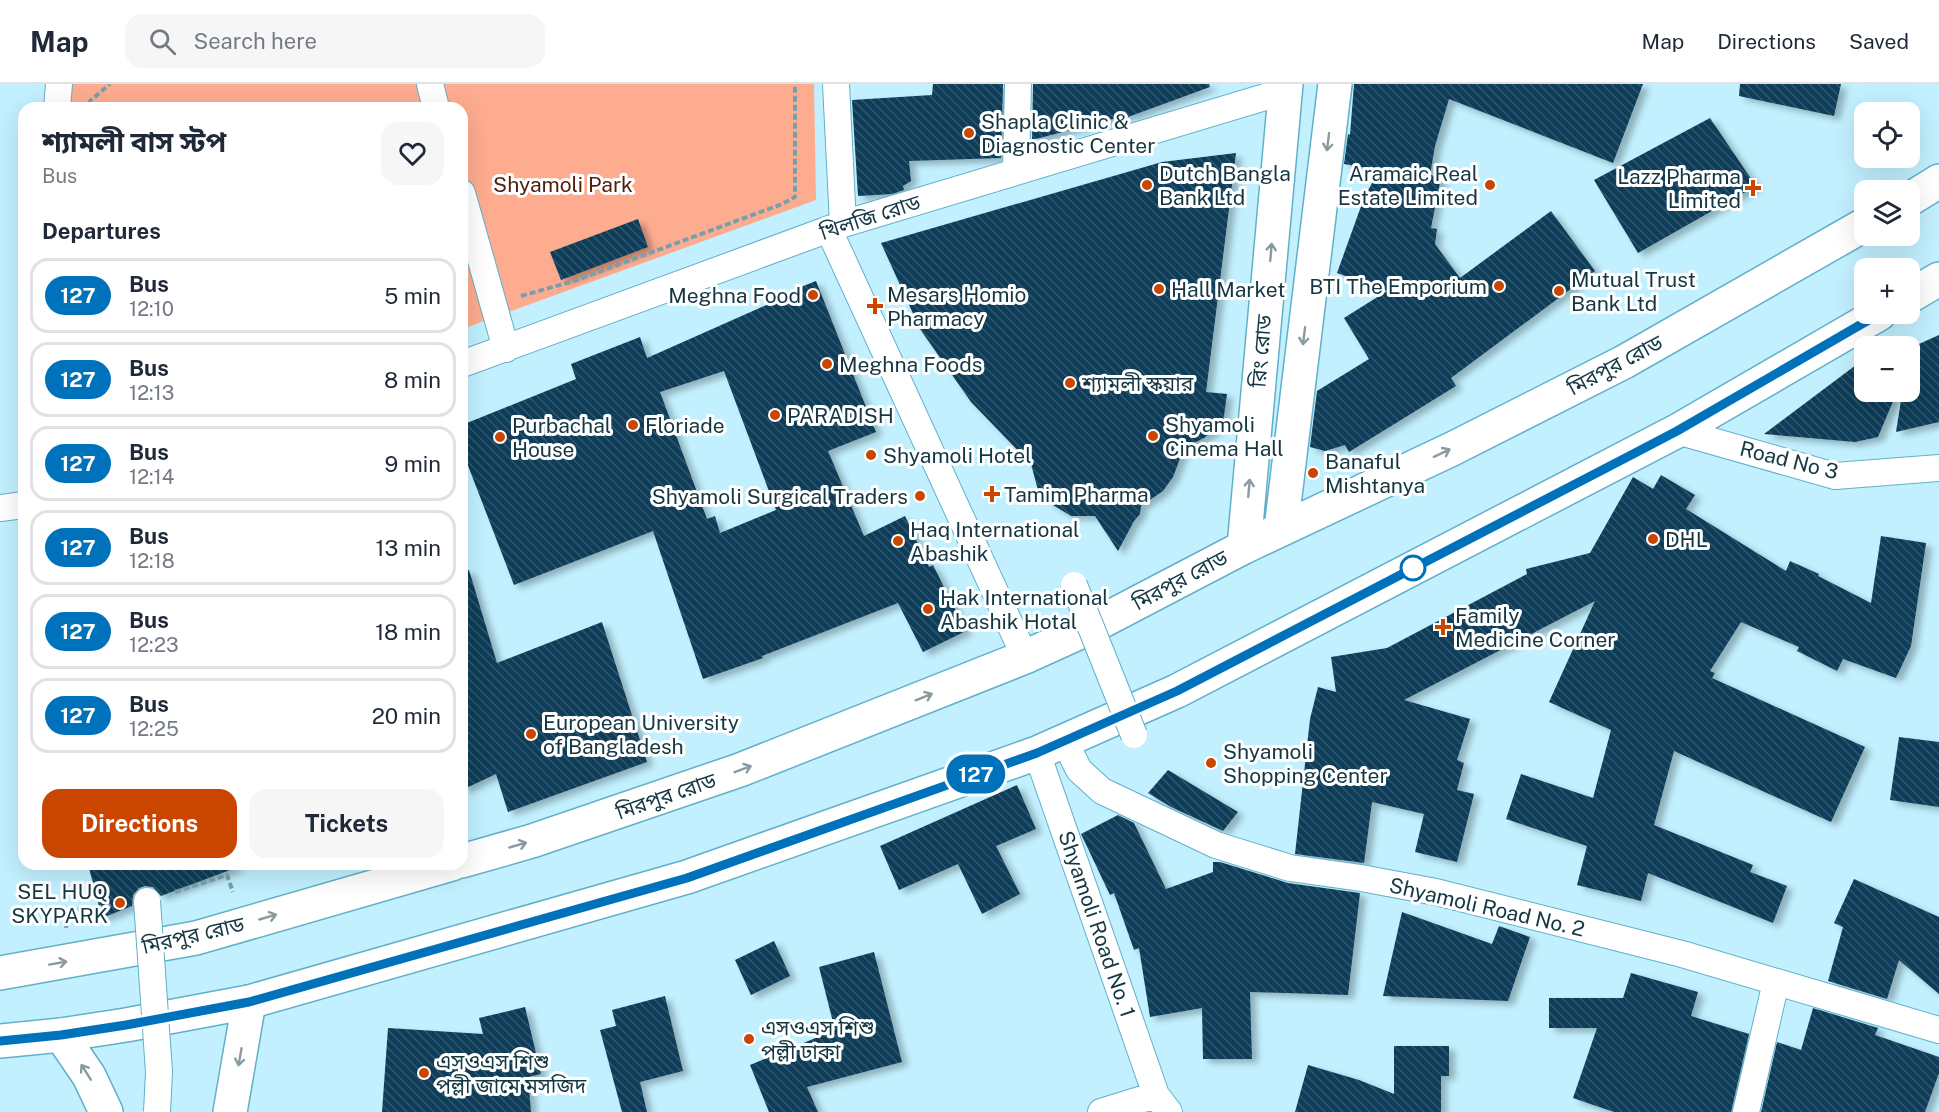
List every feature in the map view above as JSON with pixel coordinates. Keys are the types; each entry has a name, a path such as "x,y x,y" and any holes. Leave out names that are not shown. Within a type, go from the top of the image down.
{"main road":[{"name":"রিং রোড","path":"1281,529 1335,84"},
{"name":"রিং রোড","path":"1244,547 1286,87"},
{"path":"1920,193 1939,181"},
{"name":"মিরপুর রোড","path":"468,859 532,841 740,770 1025,657 1091,627 1244,547 1452,449 1624,362 1854,231"},
{"path":"1920,290 1939,279"},
{"path":"0,1041 126,1025 249,1002 687,878 1050,746 1177,691 1677,431 1862,324"},
{"name":"মিরপুর রোড","path":"0,973 196,938 431,870"},
{"path":"230,1112 249,1002"},
{"path":"61,1035 89,1076 106,1112"}],"street":[{"path":"58,102 59,84"},
{"path":"430,84 434,102"},
{"path":"836,84 836,227 1025,657"},
{"path":"1016,171 1018,84"},
{"name":"খিলজি রোড","path":"468,362 836,227 1286,87"},
{"path":"468,214 506,349"},
{"name":"Road No 3","path":"1677,431 1835,476 1939,468"},
{"path":"0,508 18,506"},
{"path":"1074,585 1134,735"},
{"name":"Shyamoli Road No. 2","path":"1050,746 1102,791 1216,845 1290,868 1436,892 1682,954 1939,1030"},
{"name":"Shyamoli Road No. 1","path":"1050,746 1162,1104 1101,1112"},
{"path":"147,901 159,1072 157,1112"},
{"path":"1746,1112 1776,982"}],"path":[{"path":"90,102 111,84"},
{"path":"493,304 577,280 782,204 795,197 795,84"},
{"path":"63,962 68,911 147,901 227,875 245,924"}],"green space":[{"name":"Shyamoli Park","path":"71,84 814,84 816,200 468,327 468,102 70,102"}],"building":[{"path":"933,84 1003,84 1001,158 909,161 911,181 903,186 904,190 892,194 858,196 852,100 932,95"},
{"path":"1033,84 1209,84 1210,87 1128,117 1128,115 1032,140"},
{"path":"1354,84 1643,84 1613,163 1449,99 1435,146 1430,175 1441,177 1431,228 1437,229 1435,244 1460,278 1551,211 1595,271 1451,378 1456,386 1349,452 1345,445 1325,451 1310,447 1317,391 1369,359 1344,318 1387,291 1337,273 1364,198 1379,170 1344,164 1348,134 1350,135"},
{"path":"1740,84 1841,84 1834,116 1739,96"},
{"path":"1710,118 1756,186 1638,253 1594,180"},
{"path":"1236,153 1206,392 1227,394 1223,423 1204,438 1184,448 1173,477 1163,491 1141,506 1140,514 1118,551 1095,516 1071,516 1053,505 1038,490 1031,464 971,402 920,329 881,243 1162,162"},
{"path":"638,219 648,247 561,280 550,252"},
{"path":"816,281 876,432 828,451 864,536 905,516 929,567 933,565 966,631 923,652 898,603 762,656 763,658 703,679 653,531 514,585 468,466 468,423 576,379 571,364 640,337 647,358 780,299 778,296","holes":["724,371 776,510 720,533 715,516 707,519 660,392"]},
{"path":"1939,335 1939,422 1896,432 1901,402 1920,402 1920,344"},
{"path":"1854,366 1854,402 1893,402 1878,437 1855,442 1764,434"},
{"path":"1661,475 1695,495 1686,509 1786,571 1790,561 1819,574 1818,576 1871,603 1881,536 1926,543 1911,646 1896,678 1843,659 1837,671 1797,651 1799,647 1741,622 1710,671 1715,673 1712,678 1865,747 1831,822 1674,751 1654,825 1753,865 1750,872 1787,886 1773,923 1648,873 1641,901 1577,885 1587,846 1506,819 1521,774 1593,798 1611,730 1549,702 1595,601 1404,700 1470,719 1457,760 1464,763 1457,790 1474,794 1457,862 1415,852 1424,814 1372,802 1364,863 1295,854 1310,719 1318,687 1336,692 1331,657 1387,648 1527,574 1526,569 1590,553 1633,477 1653,489"},
{"path":"468,570 497,663 602,622 647,762 508,812 496,774 468,787"},
{"path":"1899,737 1939,742 1939,807 1890,800"},
{"path":"1168,770 1238,812 1223,831 1171,807 1148,793"},
{"path":"1017,785 1036,829 996,846 1020,894 982,914 958,864 899,890 880,846"},
{"path":"1118,815 1134,823 1166,889 1213,872 1213,862 1220,862 1288,883 1360,893 1348,995 1250,992 1252,1059 1203,1059 1202,1008 1150,1017 1139,948 1134,950 1114,893 1110,895 1081,834"},
{"name":"SEL HUQ SKYPARK","path":"90,870 230,870 161,896 153,887 139,888 133,895 132,906 102,918"},
{"path":"1854,879 1939,917 1939,994 1899,960 1887,999 1828,981 1843,927 1834,923"},
{"path":"1402,912 1492,944 1499,926 1530,937 1508,1001 1383,996"},
{"path":"774,941 790,976 751,995 735,960"},
{"path":"874,952 902,1062 807,1087 818,1112 769,1112 750,1065 835,1030 819,967"},
{"path":"1631,973 1698,992 1691,1016 1749,1034 1731,1112 1614,1112 1573,1098 1597,1028 1549,1028 1549,998 1623,998"},
{"path":"665,996 683,1071 640,1082 647,1112 622,1112 600,1030 616,1026 612,1010"},
{"path":"525,1007 541,1074 528,1077 531,1112 382,1112 388,1028 483,1034 479,1018"},
{"path":"1813,1008 1878,1028 1875,1035 1939,1057 1939,1073 1925,1112 1761,1112 1777,1042 1801,1050"},
{"path":"1394,1046 1449,1046 1449,1076 1441,1076 1441,1112 1295,1112 1308,1065 1359,1080 1394,1094"}],"bus line":[{"name":"127","path":"0,1041 126,1025 249,1002 687,878 1037,753 1177,691 1635,453 1862,324"}],"place":[{"name":"Shapla Clinic & Diagnostic Center","path":"969,133"},
{"name":"Dutch Bangla Bank Ltd","path":"1147,185"},
{"name":"Aramaic Real Estate Limited","path":"1490,185"},
{"name":"Lazz Pharma Limited","path":"1753,188"},
{"name":"BTI The Emporium","path":"1499,286"},
{"name":"Hall Market","path":"1159,289"},
{"name":"Mutual Trust Bank Ltd","path":"1559,291"},
{"name":"Meghna Food","path":"813,295"},
{"name":"Mesars Homio Pharmacy","path":"875,306"},
{"name":"Meghna Foods","path":"827,364"},
{"name":"শ্যামলী স্কয়ার","path":"1070,383"},
{"name":"PARADISH","path":"775,415"},
{"name":"Floriade","path":"633,425"},
{"name":"Shyamoli Cinema Hall","path":"1153,436"},
{"name":"Purbachal House","path":"500,437"},
{"name":"Shyamoli Hotel","path":"871,455"},
{"name":"Banaful Mishtanya","path":"1313,473"},
{"name":"Tamim Pharma","path":"992,494"},
{"name":"Shyamoli Surgical Traders","path":"920,496"},
{"name":"DHL","path":"1653,539"},
{"name":"Haq International Abashik","path":"898,541"},
{"name":"Hak International Abashik Hotal","path":"928,609"},
{"name":"Family Medicine Corner","path":"1443,627"},
{"name":"European University of Bangladesh","path":"531,734"},
{"name":"Shyamoli Shopping Center","path":"1211,763"},
{"name":"SEL HUQ SKYPARK","path":"120,903"},
{"name":"এসওএস শিশু পল্লী ঢাকা","path":"749,1039"},
{"name":"এসওএস শিশু পল্লী জামে মসজিদ","path":"424,1073"}]}
